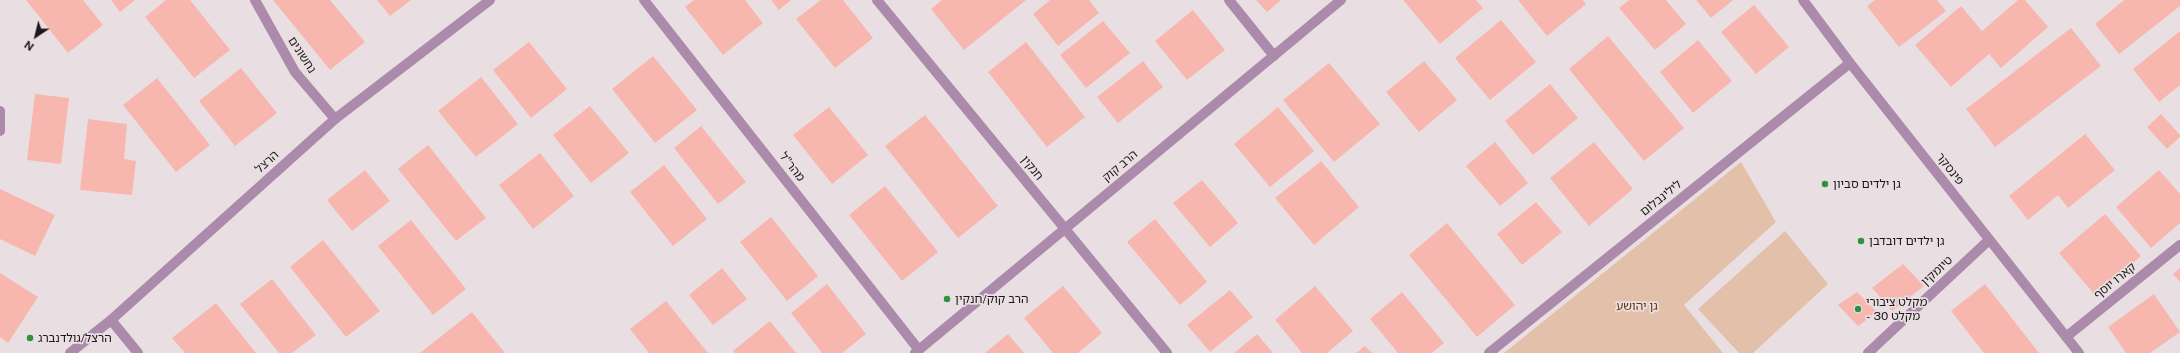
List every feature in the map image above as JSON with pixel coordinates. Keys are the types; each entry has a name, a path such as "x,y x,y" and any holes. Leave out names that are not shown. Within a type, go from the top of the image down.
{"street":[{"name":"נחשונים","path":"255,0 295,72 335,119"},
{"name":"הרצל","path":"70,353 111,320 335,119 490,0"},
{"name":"מהר\"ל","path":"644,0 917,351"},
{"name":"חנקין","path":"877,0 1166,353"},
{"path":"1229,0 1274,56"},
{"name":"הרב קוק","path":"917,351 1341,0"},
{"name":"פינסקר","path":"1803,0 1850,63 2079,353"},
{"name":"לילינבלום","path":"1488,353 1850,63"},
{"path":"0,111 0,131"},
{"name":"טיומקין","path":"1868,353 1989,240"},
{"name":"קארו יוסף","path":"2066,337 2180,245"},
{"path":"111,320 138,353"}],"green space":[{"name":"גן יהושע","path":"1741,162 1776,222 1684,305 1723,353 1504,353"},
{"path":"1785,231 1828,284 1753,353 1739,353 1698,309"}],"building":[{"path":"26,0 83,0 103,25 68,53"},
{"path":"111,0 135,0 120,12"},
{"path":"166,0 190,0 230,50 194,78 145,17"},
{"path":"273,0 330,0 365,42 330,70"},
{"path":"377,0 411,0 390,16"},
{"path":"694,0 745,0 763,23 723,55 685,7"},
{"path":"771,0 791,0 779,10"},
{"path":"821,0 843,0 873,38 835,68 796,19"},
{"path":"942,0 1026,0 964,50 931,9"},
{"path":"1050,0 1089,0 1099,13 1058,46 1033,14"},
{"path":"1256,0 1281,0 1267,12"},
{"path":"1403,0 1476,0 1483,8 1440,44"},
{"path":"1518,0 1583,0 1586,4 1547,36"},
{"path":"1629,0 1666,0 1686,24 1655,50 1619,8"},
{"path":"1696,0 1733,0 1711,18"},
{"path":"1875,0 1937,0 1946,11 1899,47 1867,6"},
{"path":"2018,0 2025,0 2048,27 2001,68 1989,54 1951,87 1915,45 1961,6 1982,31"},
{"path":"2124,0 2180,0 2180,6 2119,54 2095,24"},
{"path":"1754,5 1789,47 1756,74 1721,32"},
{"path":"1193,10 1225,50 1187,80 1155,41"},
{"path":"1501,20 1536,62 1490,100 1455,58"},
{"path":"1103,21 1130,53 1086,88 1060,55"},
{"path":"2071,28 2101,66 1995,147 1966,109"},
{"path":"2180,31 2180,85 2159,102 2133,69"},
{"path":"1608,36 1684,128 1644,161 1569,69"},
{"path":"1698,40 1732,81 1693,113 1660,72"},
{"path":"529,42 567,89 531,118 493,70"},
{"path":"1026,42 1085,117 1047,147 988,72"},
{"path":"653,56 697,110 655,143 612,89"},
{"path":"1143,61 1163,87 1118,123 1097,97"},
{"path":"1424,61 1457,100 1419,132 1386,92"},
{"path":"1329,63 1380,124 1334,162 1283,100"},
{"path":"241,68 277,113 235,146 199,101"},
{"path":"481,77 518,124 476,157 438,111"},
{"path":"157,78 210,145 176,172 123,105"},
{"path":"1550,84 1578,118 1533,155 1505,121"},
{"path":"35,94 69,98 61,164 27,160"},
{"path":"590,106 629,153 591,183 553,135"},
{"path":"829,107 868,155 832,184 793,135"},
{"path":"1278,107 1314,151 1270,187 1234,144"},
{"path":"2161,114 2180,135 2180,137 2167,149 2147,127"},
{"path":"925,115 998,206 958,238 885,146"},
{"path":"88,119 127,124 124,159 136,161 132,195 80,190"},
{"path":"701,126 746,182 718,204 674,148"},
{"path":"2085,134 2115,170 2068,208 2058,195 2028,220 2009,196"},
{"path":"1495,142 1528,183 1500,206 1466,166"},
{"path":"1594,142 1633,189 1589,226 1550,178"},
{"path":"428,145 486,218 456,241 398,169"},
{"path":"540,153 574,196 533,229 499,185"},
{"path":"1321,161 1359,207 1314,245 1275,198"},
{"path":"664,165 707,219 673,246 630,192"},
{"path":"365,170 390,201 352,231 327,200"},
{"path":"2159,170 2180,194 2180,223 2151,248 2116,207"},
{"path":"1202,180 1238,223 1210,247 1173,203"},
{"path":"885,186 938,252 902,281 849,215"},
{"path":"0,189 55,215 35,256 0,239"},
{"path":"1536,202 1562,232 1522,265 1497,234"},
{"path":"2105,214 2141,256 2095,295 2059,253"},
{"path":"771,217 818,276 787,301 740,242"},
{"path":"1155,219 1207,282 1180,305 1127,242"},
{"path":"411,220 466,289 433,315 378,246"},
{"path":"1447,223 1515,305 1477,337 1409,255"},
{"path":"323,240 380,311 346,337 290,267"},
{"path":"1903,264 1924,286 1892,311 1872,288"},
{"path":"722,268 747,299 713,325 689,295"},
{"path":"2180,268 2180,282 2173,274"},
{"path":"0,273 38,297 8,343 0,337"},
{"path":"272,279 316,335 292,353 279,353 240,304"},
{"path":"827,284 866,334 842,353 822,353 791,313"},
{"path":"1985,284 2039,353 1984,353 1951,311"},
{"path":"1063,286 1102,333 1078,353 1053,353 1024,318"},
{"path":"1315,286 1353,331 1327,353 1302,353 1275,320"},
{"path":"1230,290 1253,317 1210,352 1187,325"},
{"path":"1402,292 1444,343 1432,353 1398,353 1370,319"},
{"name":"מקלט ציבורי - מקלט 30","path":"1857,292 1877,312 1858,326 1838,305"},
{"path":"2154,294 2180,332 2150,353 2126,353 2108,327"},
{"path":"666,301 708,353 649,353 630,329"},
{"path":"216,303 256,353 185,353 172,338"},
{"path":"472,312 505,353 420,353"},
{"path":"770,321 796,353 735,353 733,351"},
{"path":"1008,334 1024,353 985,353"},
{"path":"1257,334 1273,353 1234,353"},
{"path":"1365,346 1372,353 1356,353"}],"place":[{"name":"גן ילדים סביון","path":"1825,184"},
{"name":"גן ילדים דובדבן","path":"1861,241"},
{"name":"הרב קוק/חנקין","path":"947,299"},
{"name":"מקלט ציבורי - מקלט 30","path":"1858,309"},
{"name":"הרצל/גולדנברג","path":"30,338"}]}
